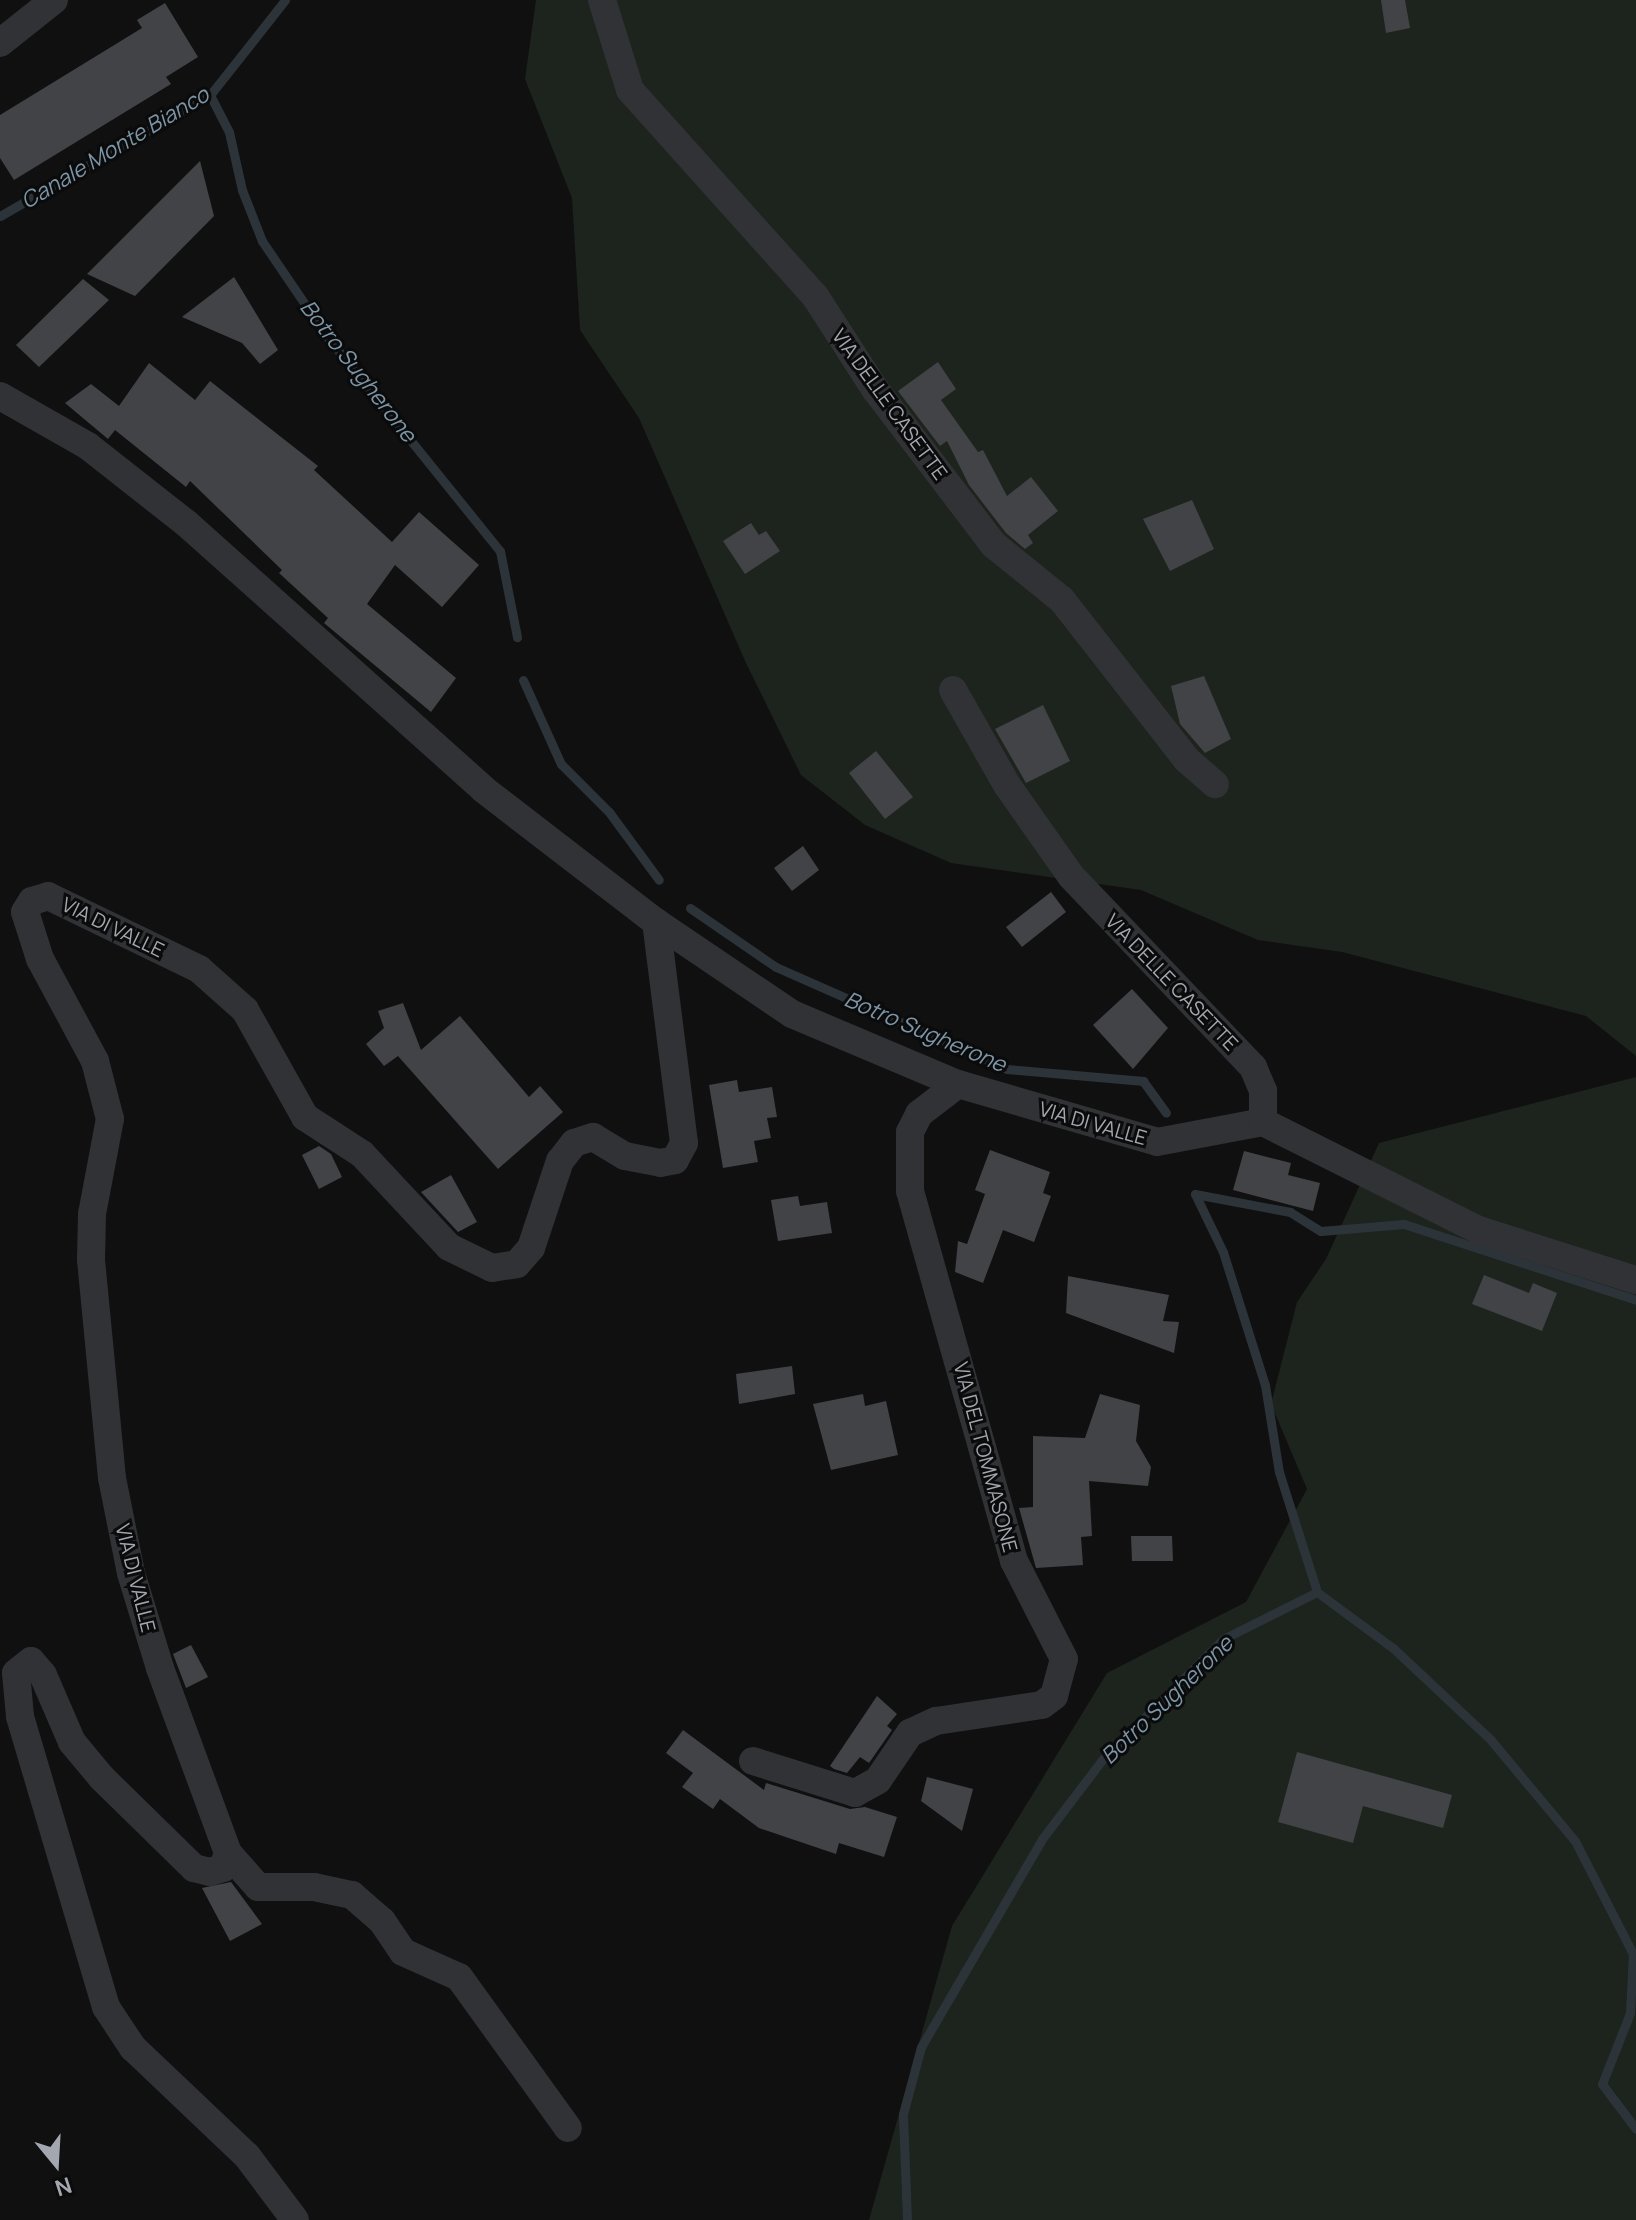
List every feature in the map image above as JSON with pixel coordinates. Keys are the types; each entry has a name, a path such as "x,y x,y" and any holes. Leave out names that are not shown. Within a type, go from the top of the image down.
{"street":[{"path":"0,43 54,0"},
{"name":"VIA DELLE CASETTE","path":"602,0 630,90 815,296 875,389 994,545 1062,600 1187,760 1215,784"},
{"name":"VIA DI VALLE","path":"0,396 88,446 186,523 483,789 656,922 792,1014 958,1084 1157,1142 1263,1122"},
{"name":"VIA DELLE CASETTE","path":"953,690 1007,785 1071,876 1253,1067 1263,1091 1263,1122"},
{"name":"VIA DI VALLE","path":"568,2128 459,1977 403,1952 382,1921 352,1895 314,1887 258,1887 228,1853 156,1655 131,1573 112,1478 91,1259 92,1214 110,1119 95,1061 40,959 25,912 32,901 48,896 199,969 245,1010 305,1117 362,1154 449,1247 492,1268 517,1264 531,1248 560,1161 574,1143 593,1137 625,1156 660,1163 675,1160 684,1143 656,922"},
{"name":"VIA DEL TOMMASONE","path":"753,1761 855,1793 878,1780 910,1733 936,1721 1042,1705 1054,1696 1064,1659 1014,1561 910,1191 910,1132 919,1114 958,1084"},
{"path":"1263,1122 1479,1230 1636,1280"},
{"path":"228,1853 223,1868 210,1872 170,1850 72,1742 37,1664 21,1664 16,1673 20,1716 106,2007 133,2048 247,2156 295,2220"}],"shaded area":[{"path":"536,0 1636,0 1636,1056 1586,1016 1342,952 1258,940 1141,890 951,863 865,825 801,775 746,663 639,418 580,330 572,198 525,79"},
{"path":"1636,1077 1636,2220 869,2220 952,1926 1107,1673 1246,1602 1307,1489 1271,1404 1297,1302 1326,1259 1379,1143"}],"building":[{"path":"1381,0 1405,0 1410,28 1386,33"},
{"path":"165,3 198,57 166,77 171,84 14,180 0,158 0,115 142,28 137,20"},
{"path":"200,161 214,216 135,296 87,274"},
{"path":"234,277 278,350 260,364 242,343 182,317"},
{"path":"83,279 109,300 39,367 16,345"},
{"path":"938,362 956,389 941,400 978,452 983,450 1007,496 1031,477 1058,511 1028,535 1033,543 1025,549 1006,533 969,485 947,441 940,446 898,391"},
{"path":"149,363 195,400 210,381 318,466 314,470 392,542 419,512 479,565 442,607 395,565 367,604 456,678 431,712 324,623 328,618 279,573 282,570 190,481 186,487 115,430 108,439 65,403 91,384 119,406"},
{"path":"1192,500 1214,549 1170,571 1143,519"},
{"path":"751,523 759,535 766,531 780,551 745,574 723,541"},
{"path":"1204,676 1231,739 1205,753 1180,724 1171,686"},
{"path":"1043,705 1070,761 1026,783 995,729"},
{"path":"876,751 913,797 885,819 849,773"},
{"path":"803,846 819,870 792,891 774,868"},
{"path":"1051,892 1066,912 1022,947 1006,927"},
{"path":"1132,989 1168,1028 1133,1069 1093,1025"},
{"path":"403,1003 421,1050 460,1016 529,1097 540,1086 563,1112 498,1169 398,1056 384,1066 366,1044 384,1028 378,1011"},
{"path":"737,1080 739,1092 772,1087 777,1117 767,1118 771,1138 754,1141 758,1162 723,1168 709,1085"},
{"path":"319,1146 331,1154 342,1177 319,1189 302,1155"},
{"path":"990,1150 1050,1172 1043,1193 1051,1196 1034,1242 1003,1230 983,1283 955,1272 958,1241 967,1244 985,1194 975,1190"},
{"path":"1244,1151 1291,1163 1288,1175 1320,1183 1313,1211 1233,1190"},
{"path":"451,1175 477,1222 458,1232 421,1192"},
{"path":"798,1196 800,1206 827,1202 832,1233 778,1241 771,1200"},
{"path":"1484,1275 1529,1293 1533,1283 1557,1293 1542,1331 1472,1304"},
{"path":"1068,1276 1169,1295 1163,1321 1179,1322 1174,1353 1066,1313"},
{"path":"792,1366 795,1394 739,1404 736,1374"},
{"path":"863,1394 865,1406 886,1401 898,1455 831,1470 813,1404"},
{"path":"1100,1394 1140,1405 1136,1441 1151,1467 1148,1486 1089,1481 1092,1536 1081,1537 1083,1565 1036,1568 1019,1508 1033,1507 1033,1436 1085,1438"},
{"path":"1131,1536 1172,1536 1173,1561 1132,1561"},
{"path":"191,1645 208,1677 186,1688 173,1654"},
{"path":"877,1696 897,1714 887,1726 892,1730 869,1763 860,1757 847,1773 834,1769 830,1766"},
{"path":"683,1730 764,1790 766,1783 850,1809 865,1807 897,1817 884,1857 839,1843 836,1854 759,1828 720,1799 713,1809 682,1787 693,1773 666,1753"},
{"path":"1297,1752 1452,1795 1443,1828 1363,1806 1353,1843 1278,1822"},
{"path":"927,1777 973,1789 962,1831 921,1801"},
{"path":"231,1882 262,1924 230,1941 202,1888"}],"waterway":[{"name":"Canale Monte Bianco","path":"0,216 210,95 285,0"},
{"name":"Botro Sugherone","path":"210,95 229,132 242,190 262,241 328,338 500,551 517,637"},
{"name":"Botro Sugherone","path":"523,680 561,764 609,812 659,880"},
{"name":"Botro Sugherone","path":"690,908 776,967 1007,1069 1143,1081 1166,1113"},
{"path":"1195,1194 1290,1212 1321,1231 1404,1224 1636,1300"},
{"name":"Botro Sugherone","path":"1195,1194 1223,1252 1265,1385 1279,1472 1317,1592"},
{"path":"1317,1592 1393,1648 1490,1739 1575,1841 1633,1954 1630,2013 1602,2084 1636,2129"},
{"name":"Botro Sugherone","path":"907,2220 903,2114 921,2047 1042,1839 1102,1760 1223,1639 1317,1592"}]}
